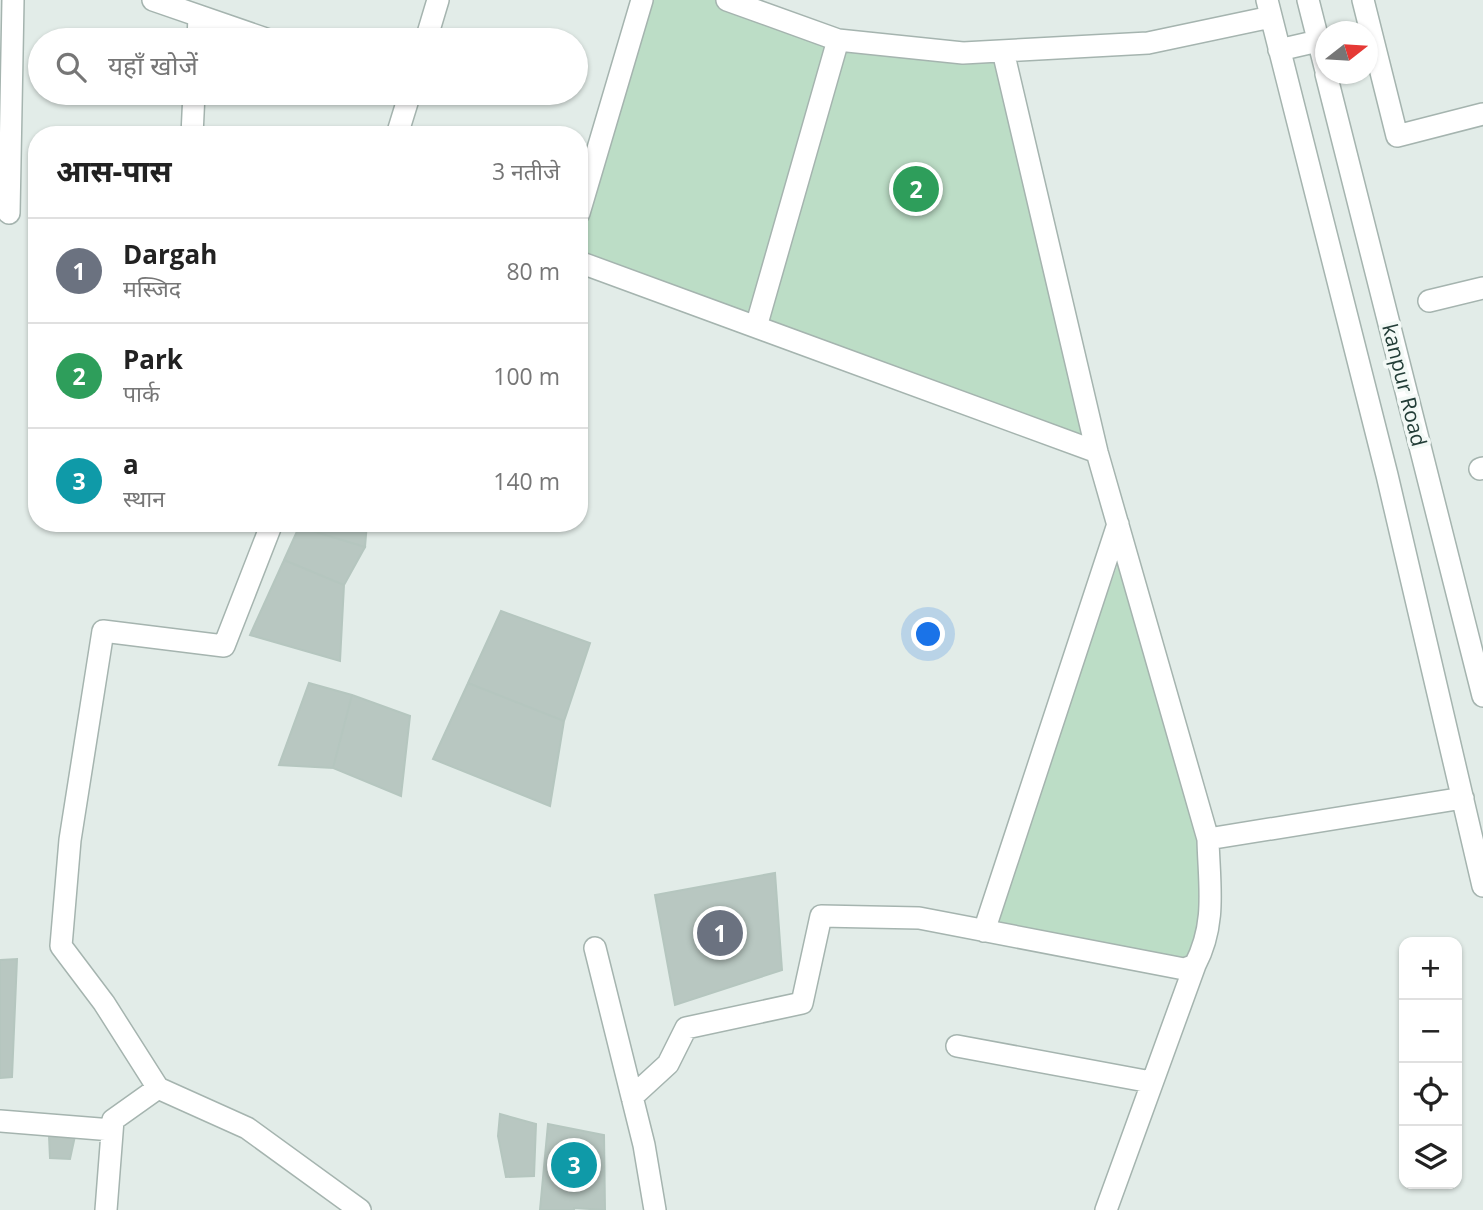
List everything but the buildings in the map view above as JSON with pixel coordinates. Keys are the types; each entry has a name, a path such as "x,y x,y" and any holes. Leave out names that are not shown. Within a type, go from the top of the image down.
{"street":[{"path":"9,213 13,0"},
{"path":"153,0 234,28"},
{"path":"430,28 438,0"},
{"path":"588,183 642,0"},
{"path":"727,0 838,40 963,53 1148,43 1269,9 1387,475 1483,886"},
{"name":"kanpur Road","path":"1308,0 1315,29"},
{"path":"1363,0 1397,136 1483,114"},
{"path":"198,28 199,16"},
{"path":"757,327 838,40"},
{"path":"1279,50 1315,42"},
{"path":"1003,51 1097,452 1208,839 1211,915 1205,947 1195,965 1106,1210"},
{"name":"kanpur Road","path":"1329,84 1483,696"},
{"path":"192,126 193,105"},
{"path":"400,126 406,105"},
{"path":"588,265 1097,452"},
{"path":"1429,301 1483,288"},
{"path":"984,931 1118,524"},
{"path":"268,532 224,646 103,631 70,840 61,946 104,1003 158,1088 247,1128 360,1210"},
{"path":"1208,839 1462,798"},
{"path":"632,1097 668,1064 686,1028 802,1003 821,916 919,918 1184,969 1195,965"},
{"path":"594,948 644,1145 655,1210"},
{"path":"957,1046 1151,1082"},
{"path":"106,1210 108,1156 113,1120 158,1088"},
{"path":"0,1121 112,1130"}],"green space":[{"path":"642,0 727,0 838,40 1003,51 1097,452 588,265 588,183"},
{"path":"1124,547 1208,839 1195,965 984,931"}],"place":[{"name":"Park","path":"916,189"},
{"name":"Dargah","path":"720,933"},
{"name":"a","path":"574,1165"}]}
